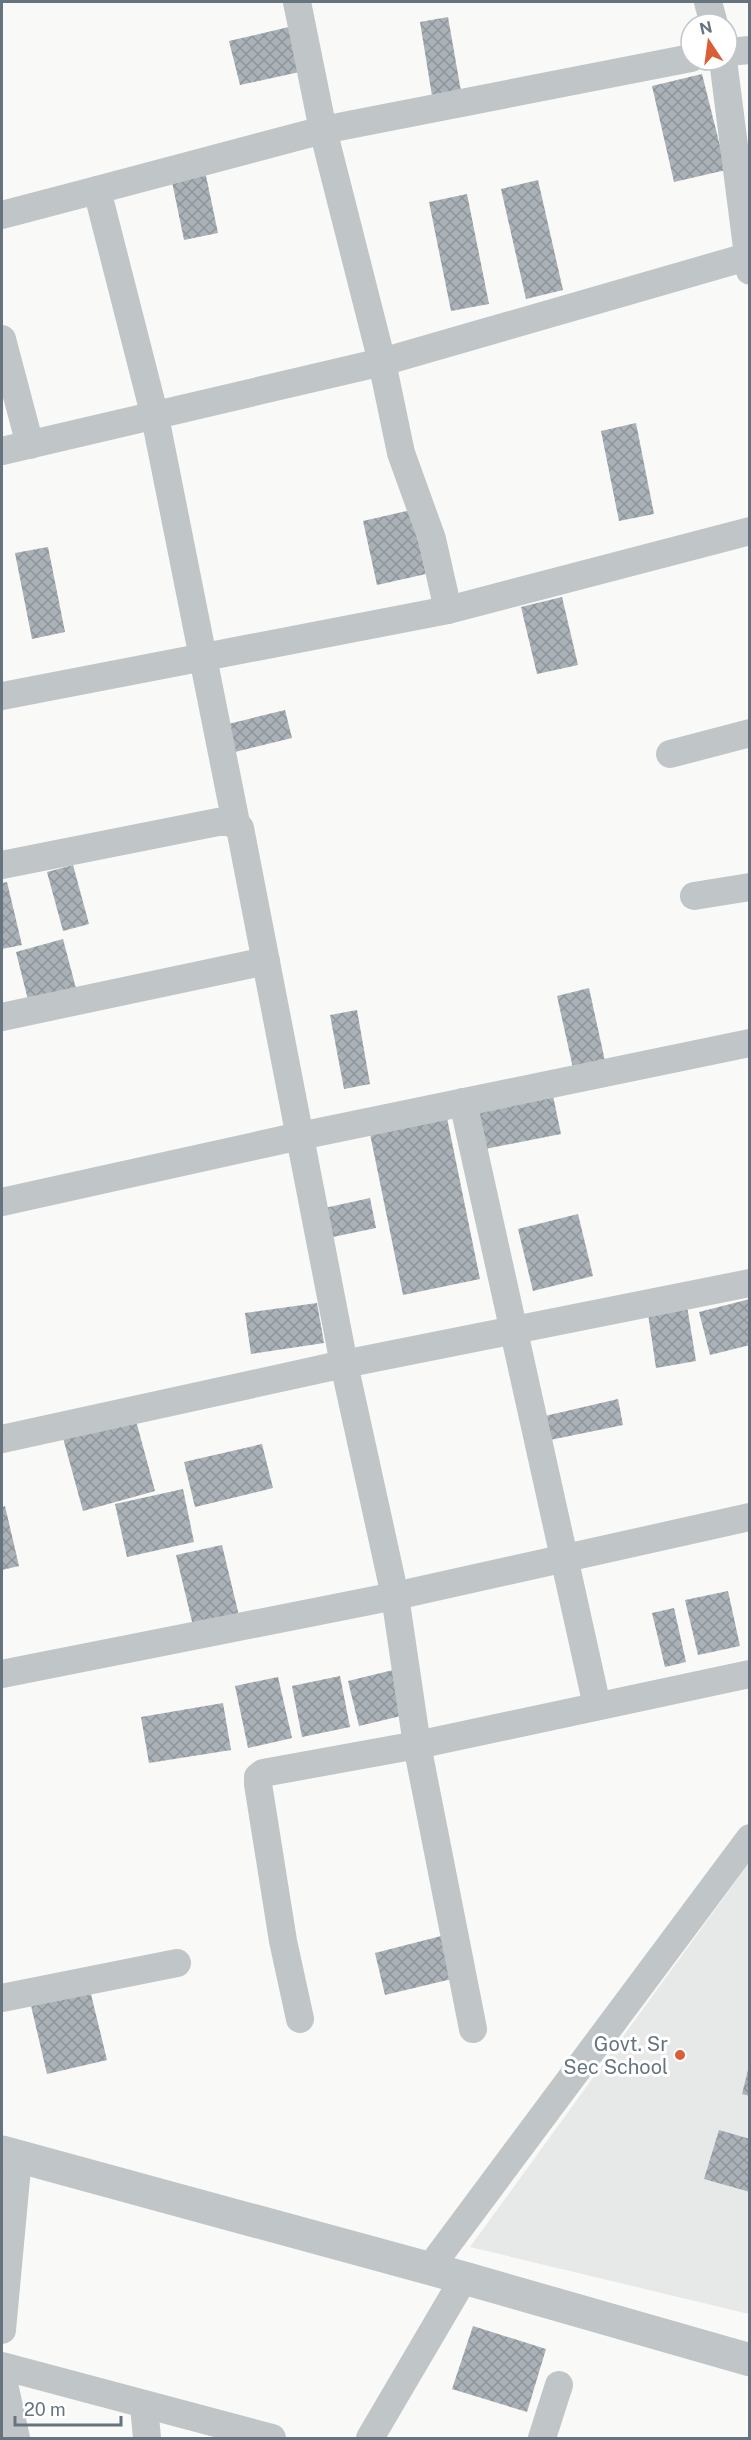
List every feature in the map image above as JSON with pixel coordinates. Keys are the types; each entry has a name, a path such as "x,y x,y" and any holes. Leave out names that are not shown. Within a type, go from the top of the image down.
{"street":[{"path":"297,2 322,130 382,362 401,453 432,539 448,610"},
{"path":"2,215 322,130 679,60"},
{"path":"2,451 382,362 749,261 725,72"},
{"path":"97,190 154,417 236,823 245,842 344,1364 395,1596 417,1744 473,2029"},
{"path":"2,339 30,445"},
{"path":"2,696 448,610 750,531"},
{"path":"670,754 750,734"},
{"path":"2,866 218,822 236,823"},
{"path":"694,896 750,887"},
{"path":"2,1017 266,961"},
{"path":"2,1202 300,1136 750,1043"},
{"path":"463,1102 597,1706"},
{"path":"2,1439 344,1364 750,1283"},
{"path":"2,1674 395,1596 750,1517"},
{"path":"300,2019 283,1941 258,1778 263,1773 417,1744 750,1674"},
{"path":"429,2269 750,1838"},
{"path":"2,1998 177,1963"},
{"path":"2,2330 10,2155 464,2278 750,2360"},
{"path":"370,2439 464,2278"},
{"path":"2,2366 272,2439"},
{"path":"2,2375 16,2439"},
{"path":"542,2439 559,2385"},
{"path":"144,2406 147,2439"}],"shaded area":[{"name":"Govt. Sr Sec School","path":"749,1863 749,2314 470,2247"}],"building":[{"path":"448,17 462,97 433,102 420,22"},
{"path":"293,26 304,71 240,85 229,41"},
{"path":"702,74 726,170 674,182 652,86"},
{"path":"205,171 218,233 184,240 171,177"},
{"path":"538,180 563,290 526,299 501,189"},
{"path":"467,194 489,304 451,311 429,202"},
{"path":"636,423 654,514 619,521 601,431"},
{"path":"411,510 426,574 377,585 363,521"},
{"path":"48,547 65,632 32,639 15,553"},
{"path":"562,597 578,665 537,674 521,607"},
{"path":"285,710 292,738 231,753 224,725"},
{"path":"73,865 89,924 63,931 47,872"},
{"path":"7,882 22,945 2,949 2,883"},
{"path":"63,939 78,996 30,1008 16,952"},
{"path":"589,988 605,1061 573,1068 557,996"},
{"path":"357,1010 370,1084 344,1089 330,1015"},
{"path":"552,1091 561,1134 480,1150 472,1108"},
{"path":"446,1113 480,1279 403,1295 369,1129"},
{"path":"370,1198 376,1228 328,1238 320,1209"},
{"path":"578,1214 593,1276 533,1291 518,1229"},
{"path":"750,1299 750,1345 710,1355 699,1312"},
{"path":"686,1300 696,1361 656,1368 647,1307"},
{"path":"317,1303 324,1343 251,1354 245,1313"},
{"path":"618,1399 623,1425 550,1440 545,1416"},
{"path":"135,1417 155,1491 83,1511 63,1438"},
{"path":"262,1444 273,1488 195,1507 184,1462"},
{"path":"183,1489 194,1542 127,1557 115,1504"},
{"path":"5,1506 19,1566 2,1570 2,1507"},
{"path":"222,1545 240,1620 194,1630 176,1555"},
{"path":"728,1591 740,1646 698,1655 685,1600"},
{"path":"674,1608 686,1662 665,1667 652,1613"},
{"path":"393,1670 405,1715 359,1726 348,1681"},
{"path":"340,1676 350,1727 302,1737 292,1686"},
{"path":"278,1677 292,1738 248,1748 235,1686"},
{"path":"223,1703 231,1750 149,1763 141,1717"},
{"path":"449,1934 460,1977 385,1995 375,1953"},
{"path":"88,1982 107,2060 47,2074 29,1997"},
{"path":"750,2066 750,2096 742,2094"},
{"path":"719,2130 750,2139 750,2192 704,2179"},
{"path":"473,2326 546,2349 527,2412 452,2389"}],"place":[{"name":"Govt. Sr Sec School","path":"680,2055"}]}
